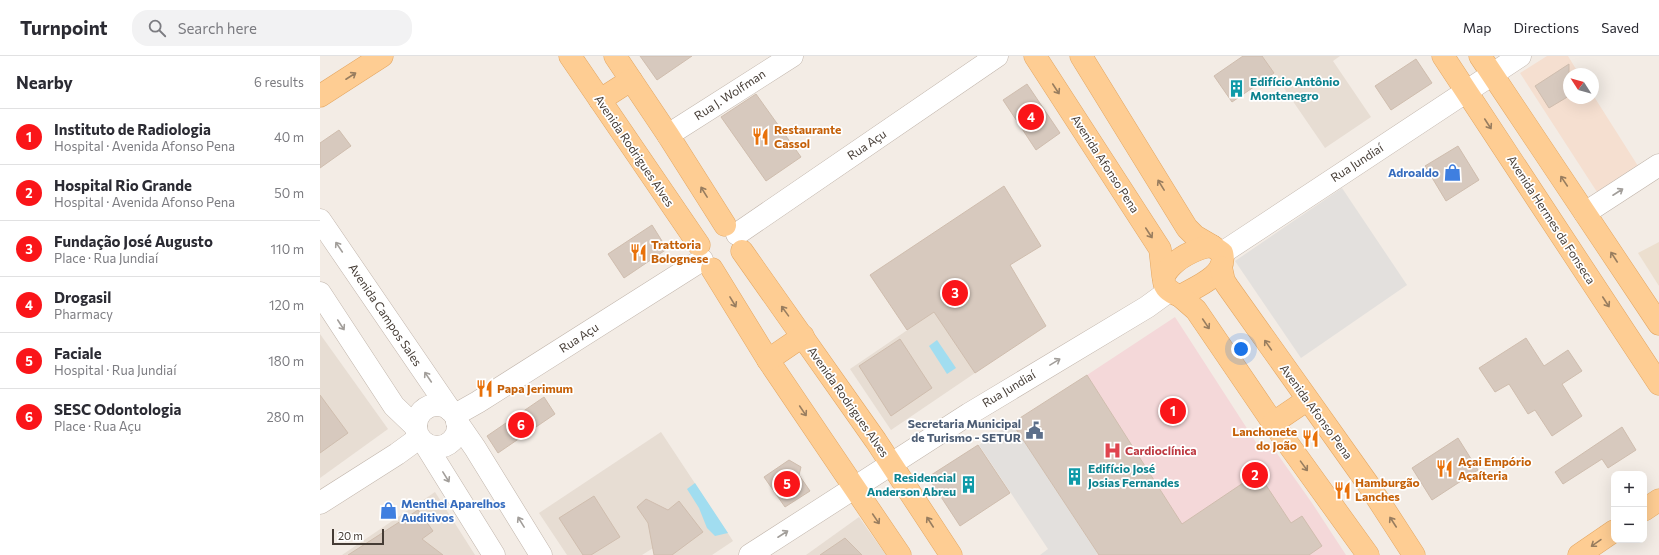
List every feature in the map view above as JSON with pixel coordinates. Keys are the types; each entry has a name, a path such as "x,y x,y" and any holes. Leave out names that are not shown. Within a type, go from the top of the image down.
{"main road":[{"path":"320,96 382,56"},
{"name":"Avenida Rodrigues Alves","path":"570,56 704,258 768,360 900,555"},
{"name":"Avenida Rodrigues Alves","path":"615,56 734,237 891,463 951,555"},
{"name":"Avenida Afonso Pena","path":"1035,56 1160,249 1171,288"},
{"path":"1081,56 1187,228 1219,255"},
{"name":"Avenida Hermes da Fonseca","path":"1444,56 1659,384"},
{"path":"1480,56 1659,324"},
{"path":"600,100 631,80"},
{"path":"708,231 734,237 740,258 735,265 720,270 704,258 702,237 708,231"},
{"path":"1171,288 1176,263 1193,251 1203,247 1219,255"},
{"path":"1171,288 1206,280 1219,255"},
{"name":"Avenida Afonso Pena","path":"1219,255 1224,281 1368,484 1414,555"},
{"path":"1171,288 1196,310 1368,555"},
{"path":"768,360 803,336"},
{"path":"1274,423 1307,400"},
{"path":"1647,508 1659,500"},
{"path":"1579,555 1611,533"}],"street":[{"name":"Rua J. Wolfman","path":"668,135 792,56"},
{"name":"Rua Açu","path":"734,237 997,56"},
{"name":"Rua Jundiaí","path":"1219,255 1520,56"},
{"path":"1585,213 1659,165"},
{"name":"Avenida Campos Sales","path":"320,220 476,448 541,555"},
{"name":"Rua Açu","path":"454,415 478,402 704,258"},
{"name":"Rua Jundiaí","path":"750,555 969,414 1147,307 1171,288"},
{"path":"320,293 394,406 420,436 494,555"},
{"path":"437,405 454,415 455,435 451,441 439,447 420,436 416,420 419,414 430,406 437,405"},
{"path":"320,503 397,454 420,436"}],"shaded area":[{"name":"Edifício Antônio Montenegro","path":"1262,56 1340,56 1333,61 1371,117 1325,148"},
{"path":"1547,56 1568,56 1575,68 1563,68 1563,104 1599,104 1638,166 1597,192 1520,73"},
{"path":"1342,188 1407,285 1301,358 1235,261"},
{"path":"1659,242 1659,286 1638,253"},
{"path":"934,312 975,373 891,430 850,369"},
{"path":"1175,317 1259,447 1269,442 1346,555 1096,555 1170,505 1087,375"},
{"path":"320,334 388,429 320,478"},
{"path":"1012,423 1098,554 1040,555 1048,549 979,445"},
{"path":"661,432 733,541 712,555 665,555 658,545 642,555 567,555 539,513"},
{"path":"435,492 475,555 342,555"},
{"path":"859,517 886,555 806,555"}],"water":[{"path":"937,340 956,368 947,374 929,346"},
{"path":"695,483 728,533 715,536 707,528 699,508 687,489"}],"building":[{"path":"640,56 692,56 657,80"},
{"name":"Edifício Antônio Montenegro","path":"1243,56 1262,56 1274,73 1232,102 1214,76"},
{"path":"1416,59 1432,83 1391,110 1375,86"},
{"path":"1569,64 1569,68 1563,68 1563,100 1549,108 1535,86"},
{"path":"1027,84 1060,133 1036,150 1003,100"},
{"name":"Restaurante Cassol","path":"756,94 801,157 766,181 721,117"},
{"path":"339,130 351,146 320,168 320,143"},
{"name":"Adroaldo","path":"1458,146 1479,180 1446,201 1425,166"},
{"path":"1004,186 1041,246 1010,265 1046,326 975,373 934,312 907,330 870,275"},
{"name":"Trattoria Bolognese","path":"652,225 667,249 624,278 608,254"},
{"path":"1526,338 1544,366 1568,350 1582,371 1562,384 1582,416 1552,436 1535,410 1528,414 1509,384 1495,392 1479,368"},
{"path":"900,339 932,388 891,416 859,366"},
{"path":"1087,375 1182,524 1258,473 1291,523 1302,516 1322,546 1309,555 1099,555 1012,423"},
{"path":"320,395 348,433 320,453"},
{"path":"544,397 555,414 498,453 487,436"},
{"path":"1622,427 1636,450 1608,468 1602,459 1563,484 1555,472"},
{"name":"Açai Empório Açaíteria","path":"1458,438 1478,470 1432,500 1412,468"},
{"name":"Residencial Anderson Abreu","path":"978,445 1010,493 960,526 928,477"},
{"path":"789,460 801,467 799,475 810,491 785,507 764,477"},
{"path":"594,496 620,537 591,555 583,555 559,518"},
{"path":"646,499 668,510 679,501 703,532 672,555 654,555 648,523 637,507"},
{"path":"418,510 433,531 422,539 443,555 348,555"},
{"path":"845,538 862,555 820,555"}],"place":[{"name":"Edifício Antônio Montenegro","path":"1237,89"},
{"name":"Drogasil","path":"1031,117"},
{"name":"Restaurante Cassol","path":"761,137"},
{"name":"Adroaldo","path":"1452,173"},
{"name":"Trattoria Bolognese","path":"638,252"},
{"name":"Fundação José Augusto","path":"955,293"},
{"name":"Papa Jerimum","path":"484,389"},
{"name":"Instituto de Radiologia","path":"1173,411"},
{"name":"SESC Odontologia","path":"521,425"},
{"name":"Secretaria Municipal de Turismo - SETUR","path":"1034,431"},
{"name":"Lanchonete do João","path":"1310,439"},
{"name":"Cardioclínica","path":"1112,451"},
{"name":"Açai Empório Açaíteria","path":"1445,469"},
{"name":"Hospital Rio Grande","path":"1255,475"},
{"name":"Edifício José Josias Fernandes","path":"1075,476"},
{"name":"Faciale","path":"787,484"},
{"name":"Residencial Anderson Abreu","path":"969,485"},
{"name":"Hamburgão Lanches","path":"1342,490"},
{"name":"Menthel Aparelhos Auditivos","path":"388,511"}]}
